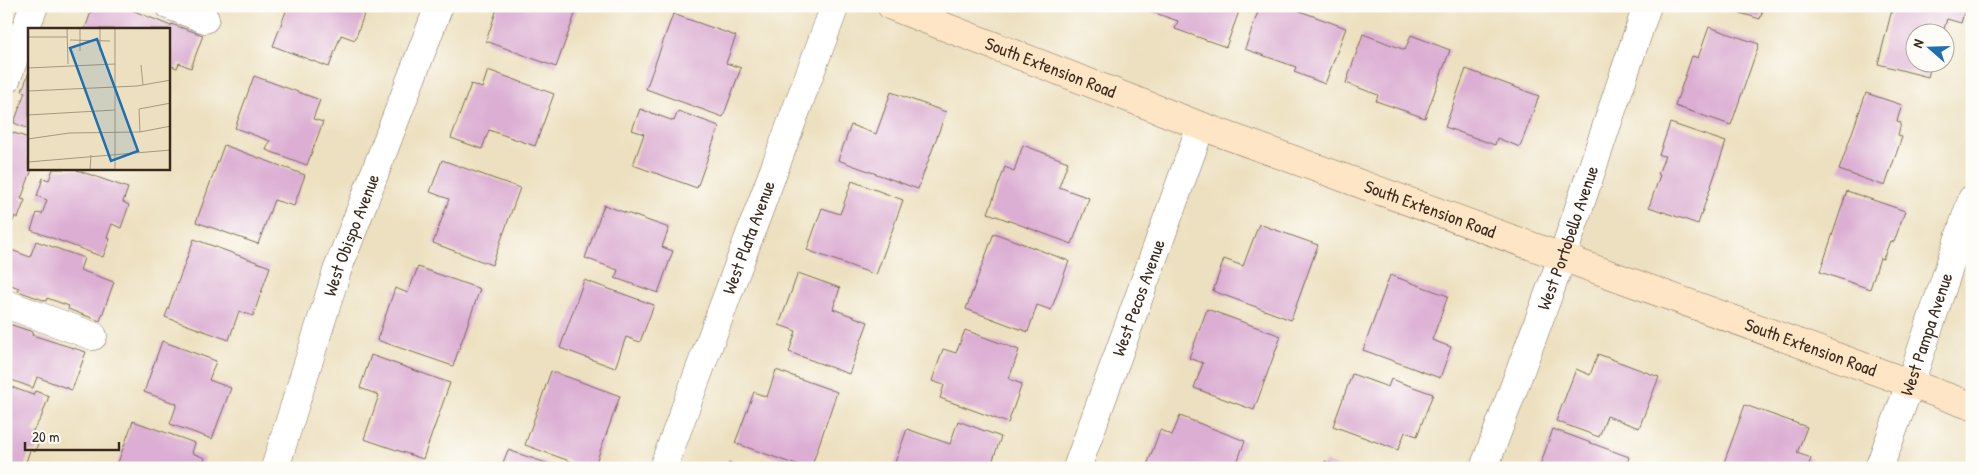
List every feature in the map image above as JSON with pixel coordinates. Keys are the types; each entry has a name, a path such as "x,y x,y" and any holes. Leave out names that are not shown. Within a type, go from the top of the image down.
{"street":[{"path":"6,80 34,6"},
{"path":"170,6 205,19"},
{"name":"West Obispo Avenue","path":"275,468 337,271 439,6"},
{"name":"West Plata Avenue","path":"663,468 835,6"},
{"name":"South Extension Road","path":"892,6 1201,126 1972,406"},
{"name":"West Portobello Avenue","path":"1484,468 1562,258 1647,6"},
{"name":"West Pecos Avenue","path":"1077,468 1201,126"},
{"name":"West Pampa Avenue","path":"1879,468 1910,384 1972,199"},
{"path":"6,304 93,336"}],"building":[{"path":"93,6 115,6 121,8 122,6 171,26 171,24 203,35 191,68 179,63 177,68 170,65 170,28 85,28"},
{"path":"288,6 367,6 355,40 341,35 329,67 273,46"},
{"path":"498,6 521,6 529,9 530,6 578,6 556,67 486,41"},
{"path":"1148,6 1241,6 1226,47 1175,29 1178,21 1146,10"},
{"path":"1260,6 1286,6 1346,28 1325,84 1294,72 1296,67 1245,49"},
{"path":"1717,6 1764,6 1760,19"},
{"path":"1893,6 1966,6 1961,23 1947,19 1946,22 1906,22 1906,71 1878,64"},
{"path":"673,14 736,36 726,63 741,68 723,117 646,89"},
{"path":"1709,27 1759,44 1731,125 1675,106 1692,56 1698,58"},
{"path":"1363,34 1405,50 1411,35 1450,50 1425,118 1376,101 1378,95 1346,83"},
{"path":"1466,69 1539,96 1520,147 1497,138 1495,145 1445,127"},
{"path":"488,70 554,94 535,146 489,130 482,149 451,138 471,84 482,88"},
{"path":"1909,72 1929,72 1928,77"},
{"path":"28,75 28,129 14,123 25,92 22,91"},
{"path":"254,76 320,100 313,119 323,122 307,165 266,150 270,141 235,128"},
{"path":"891,92 946,112 918,189 838,160 851,125 876,134"},
{"path":"1866,93 1902,105 1897,121 1901,123 1898,135 1902,137 1885,186 1839,170"},
{"path":"640,109 674,121 678,111 719,126 697,188 633,165 644,134 632,130"},
{"path":"1670,123 1726,142 1698,224 1649,207 1665,156 1659,155"},
{"path":"11,132 28,138 28,170 32,170 21,199 25,200 18,218 15,216 11,226 6,224 6,144"},
{"path":"224,145 305,175 294,206 274,200 258,244 196,222"},
{"path":"1023,145 1068,162 1059,187 1089,198 1072,244 988,213 1005,167 1014,171"},
{"path":"442,160 520,188 492,265 433,243 449,199 430,192"},
{"path":"53,170 77,170 128,188 123,202 129,205 121,228 112,224 107,238 110,239 103,257 31,230 37,213 42,214 47,200 37,196 43,178 49,180"},
{"path":"852,181 903,200 876,275 807,250 822,208 840,214"},
{"path":"1847,191 1905,211 1894,242 1890,241 1883,259 1880,258 1870,289 1820,272"},
{"path":"604,205 669,228 662,247 673,251 658,293 615,278 618,270 585,258"},
{"path":"1259,224 1318,245 1291,320 1213,291 1224,259 1243,266"},
{"path":"994,233 1069,261 1051,310 1037,305 1028,332 966,309"},
{"path":"194,239 270,267 253,316 239,311 229,340 165,317"},
{"path":"36,241 84,258 80,270 114,282 100,321 68,309 69,306 47,298 46,301 18,291 19,288 6,283 6,248 30,257"},
{"path":"418,267 480,289 453,366 377,340 395,288 408,293"},
{"path":"798,273 840,288 833,309 868,322 849,374 789,352 796,331 779,325"},
{"path":"1390,275 1448,296 1432,340 1451,347 1440,378 1363,350"},
{"path":"584,280 654,305 640,342 626,337 615,368 560,348"},
{"path":"1207,309 1281,336 1254,410 1194,388 1203,363 1189,358"},
{"path":"6,323 33,332 32,335 86,352 72,390 37,377 33,388 6,378"},
{"path":"965,330 1019,350 1009,379 1022,384 1008,423 940,398 944,385 932,381 943,349 956,353"},
{"path":"162,341 216,361 209,380 231,388 212,439 170,424 177,404 144,392"},
{"path":"1598,354 1659,377 1639,428 1607,416 1599,437 1556,421 1576,369 1590,375"},
{"path":"371,355 450,383 423,459 364,439 379,395 360,388"},
{"path":"776,370 837,392 811,468 805,468 735,443 754,392 767,397"},
{"path":"551,371 620,396 594,468 589,468 525,445"},
{"path":"1352,374 1388,387 1391,379 1433,394 1417,436 1405,432 1398,450 1333,426"},
{"path":"6,385 33,395 35,391 49,396 41,418 32,432 41,435 35,452 30,450 24,468 17,468 6,464"},
{"path":"1745,405 1807,427 1797,453 1811,458 1808,468 1722,468"},
{"path":"1180,416 1245,441 1235,468 1146,468 1160,430 1172,435"},
{"path":"133,421 195,443 192,453 205,458 201,468 116,468"},
{"path":"958,421 1001,437 990,468 893,468 907,429 950,444"},
{"path":"1553,429 1629,457 1626,468 1539,468"},
{"path":"508,450 558,467 558,468 501,468"},
{"path":"1325,461 1343,468 1323,468"},
{"path":"729,463 743,467 743,468 727,468"}]}
